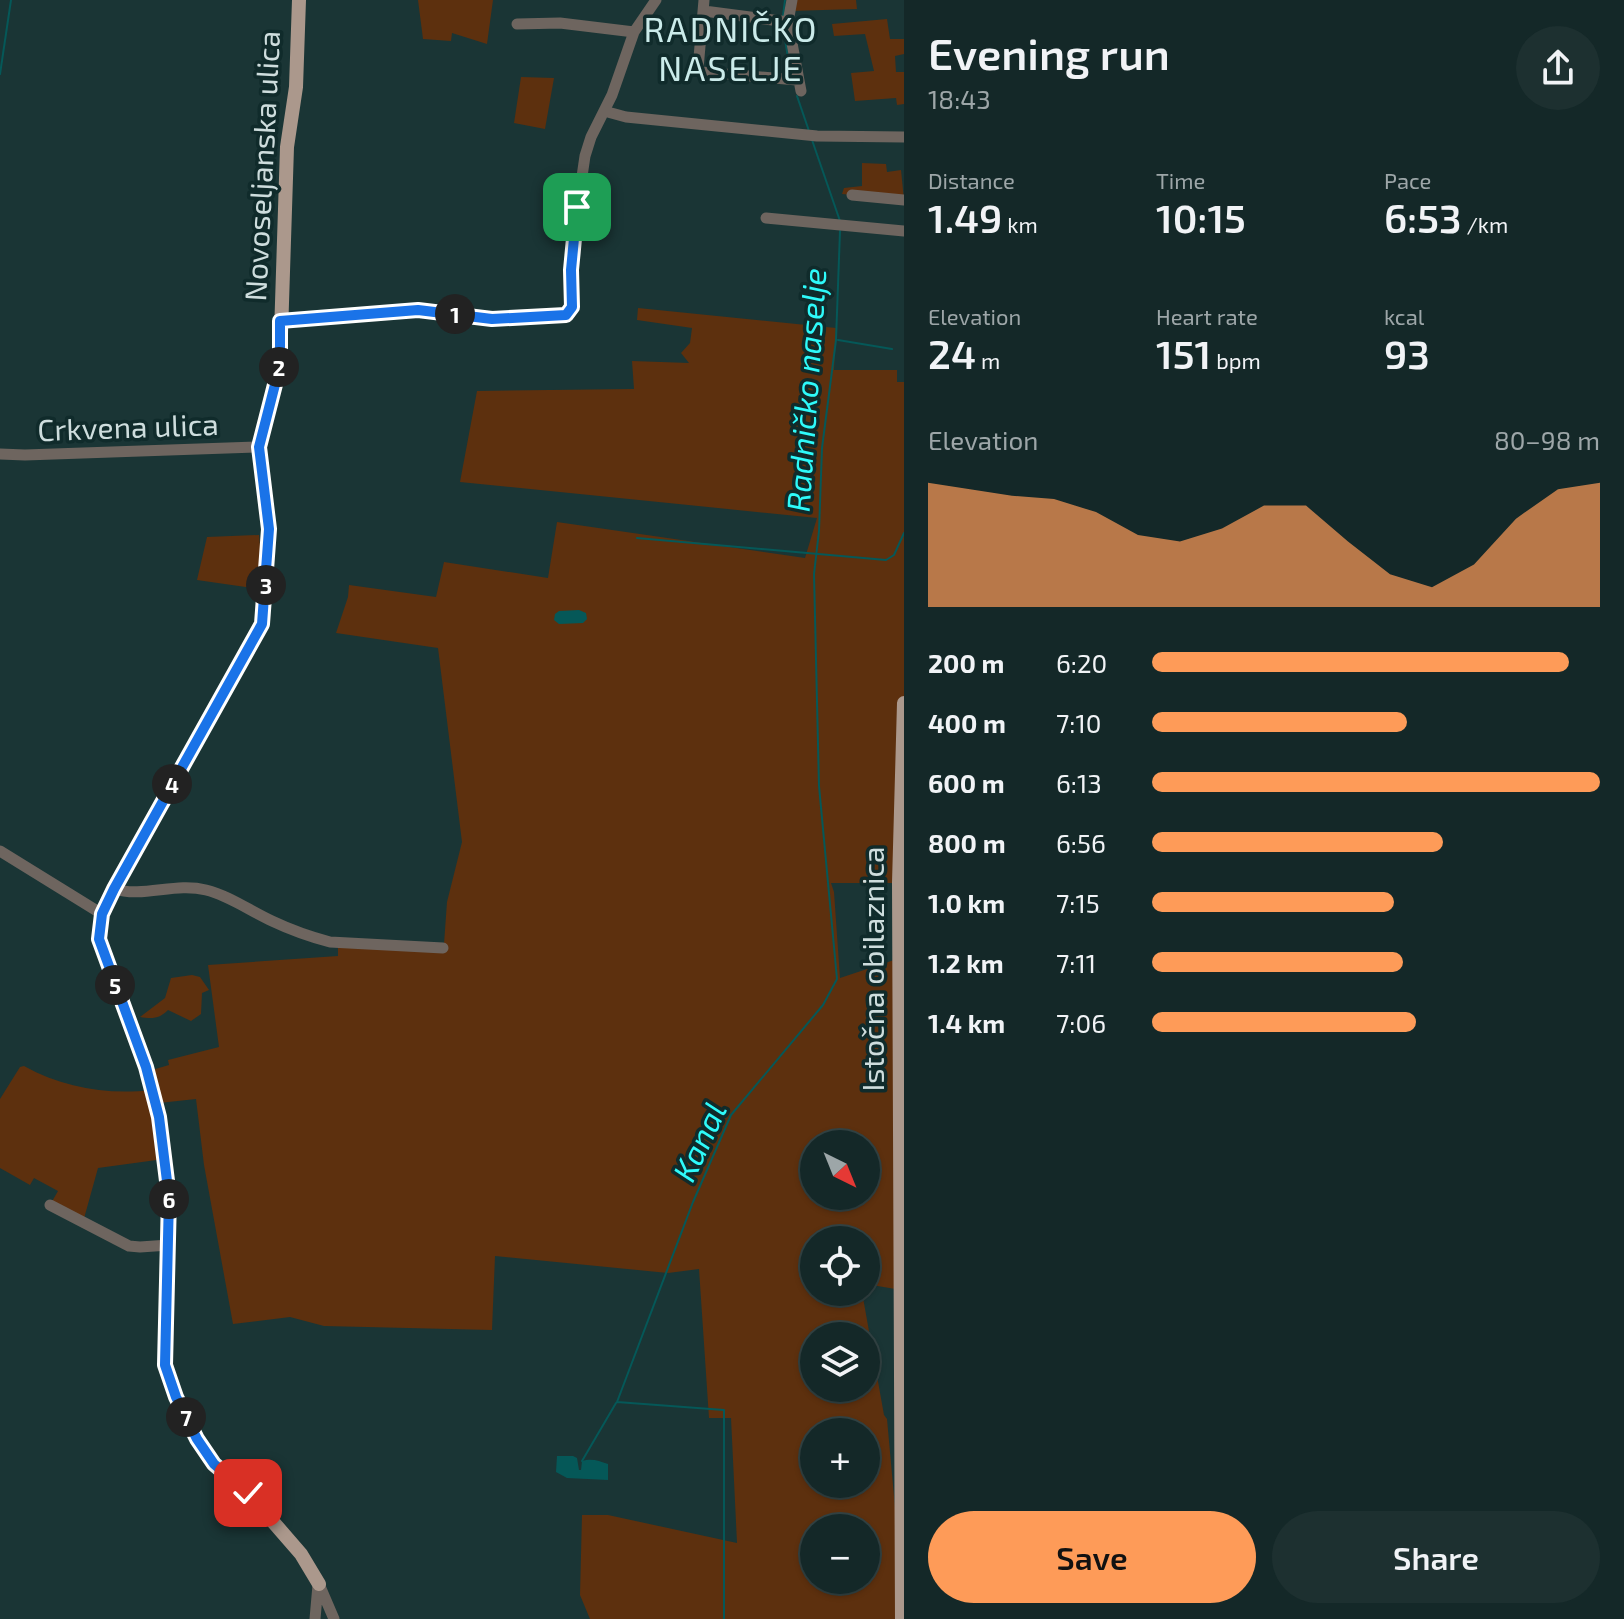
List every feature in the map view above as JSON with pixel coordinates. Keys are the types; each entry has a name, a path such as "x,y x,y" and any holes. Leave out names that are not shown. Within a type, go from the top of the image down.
{"main road":[{"name":"Novoseljanska ulica","path":"299,0 296,87 287,147 280,365 259,447 269,529 262,624 114,889 102,914 99,939 146,1067 159,1117 169,1197 165,1365 176,1397 197,1439 214,1464 248,1493 301,1554 319,1584"},
{"name":"Istočna obilaznica","path":"902,1619 899,883 904,703"}],"street":[{"path":"280,321 418,310 492,319 561,317 570,313 573,238 591,137 612,95 634,32 656,0"},
{"path":"788,22 704,6 698,69 701,72 799,85 788,22 792,0"},
{"path":"517,24 560,23 634,32"},
{"path":"604,111 626,117 817,136 904,137"},
{"path":"852,195 904,200"},
{"path":"766,218 904,231"},
{"name":"Crkvena ulica","path":"0,454 259,447"},
{"path":"0,851 102,914"},
{"path":"114,889 125,892 166,888 205,890 313,938 330,942 443,948"},
{"path":"50,1205 129,1246 169,1245"},
{"path":"315,1619 319,1584"},
{"path":"319,1584 334,1619"}],"shaded area":[{"path":"418,0 493,0 487,44 452,33 451,41 423,39"},
{"path":"792,0 856,0 857,9 790,11"},
{"path":"887,19 890,39 904,39 904,54 895,56 896,72 904,72 904,104 897,105 896,98 855,101 851,73 874,71 865,34 834,36 832,24"},
{"path":"521,77 554,78 545,129 514,123"},
{"path":"862,163 886,164 887,172 901,170 904,200 842,194 844,188 862,186"},
{"path":"638,308 836,328 834,370 897,370 897,382 904,382 904,709 899,883 831,883 840,978 900,958 901,1290 880,1286 880,1226 800,1226 800,1306 865,1306 867,1322 800,1322 800,1402 880,1402 880,1393 887,1419 902,1584 902,1619 590,1619 580,1595 582,1515 608,1515 737,1543 731,1418 709,1418 699,1269 668,1273 495,1256 492,1330 324,1326 290,1317 233,1324 204,1165 196,1099 159,1103 152,1070 169,1065 168,1060 219,1047 208,965 338,956 338,942 444,944 447,902 462,842 438,648 336,633 349,585 436,597 444,562 548,578 557,522 805,558 817,518 460,482 477,391 634,389 632,361 689,363 681,353 690,343 692,328 637,320"},
{"path":"259,535 263,577 260,589 197,580 207,537"},
{"path":"200,977 209,990 202,993 201,1014 191,1021 168,1010 155,1018 140,1017 165,998 171,978"},
{"path":"20,1067 55,1080 86,1088 152,1090 164,1159 98,1168 83,1222 50,1205 58,1191 34,1178 30,1185 0,1168 0,1099"}],"water":[{"path":"579,610 586,613 587,619 583,623 559,624 554,620 559,611"},
{"path":"557,1456 577,1458 579,1470 582,1461 586,1460 608,1464 608,1480 567,1478 556,1472"}],"waterway":[{"path":"0,74 11,0"},
{"name":"Radničko naselje","path":"783,16 785,0"},
{"name":"Radničko naselje","path":"783,27 791,76"},
{"name":"Radničko naselje","path":"797,96 809,131"},
{"name":"Radničko naselje","path":"812,140 840,221"},
{"name":"Kanal","path":"724,1619 724,1410 617,1402 693,1202 731,1115 823,1005 837,979 819,786 814,574 822,448 836,340 840,231"},
{"path":"838,340 892,349"},
{"name":"Kanal","path":"637,538 886,560 894,555 904,533"},
{"path":"582,1461 616,1403"}],"district":[{"name":"RADNIČKO NASELJE","path":"731,50"}],"route":[{"path":"248,1493 214,1464 197,1439 176,1397 165,1365 169,1197 159,1117 146,1067 99,939 102,914 219,696 262,624 269,529 259,447 280,365 280,321 418,310 492,319 561,317 570,313 572,307 571,270 577,207"}]}
